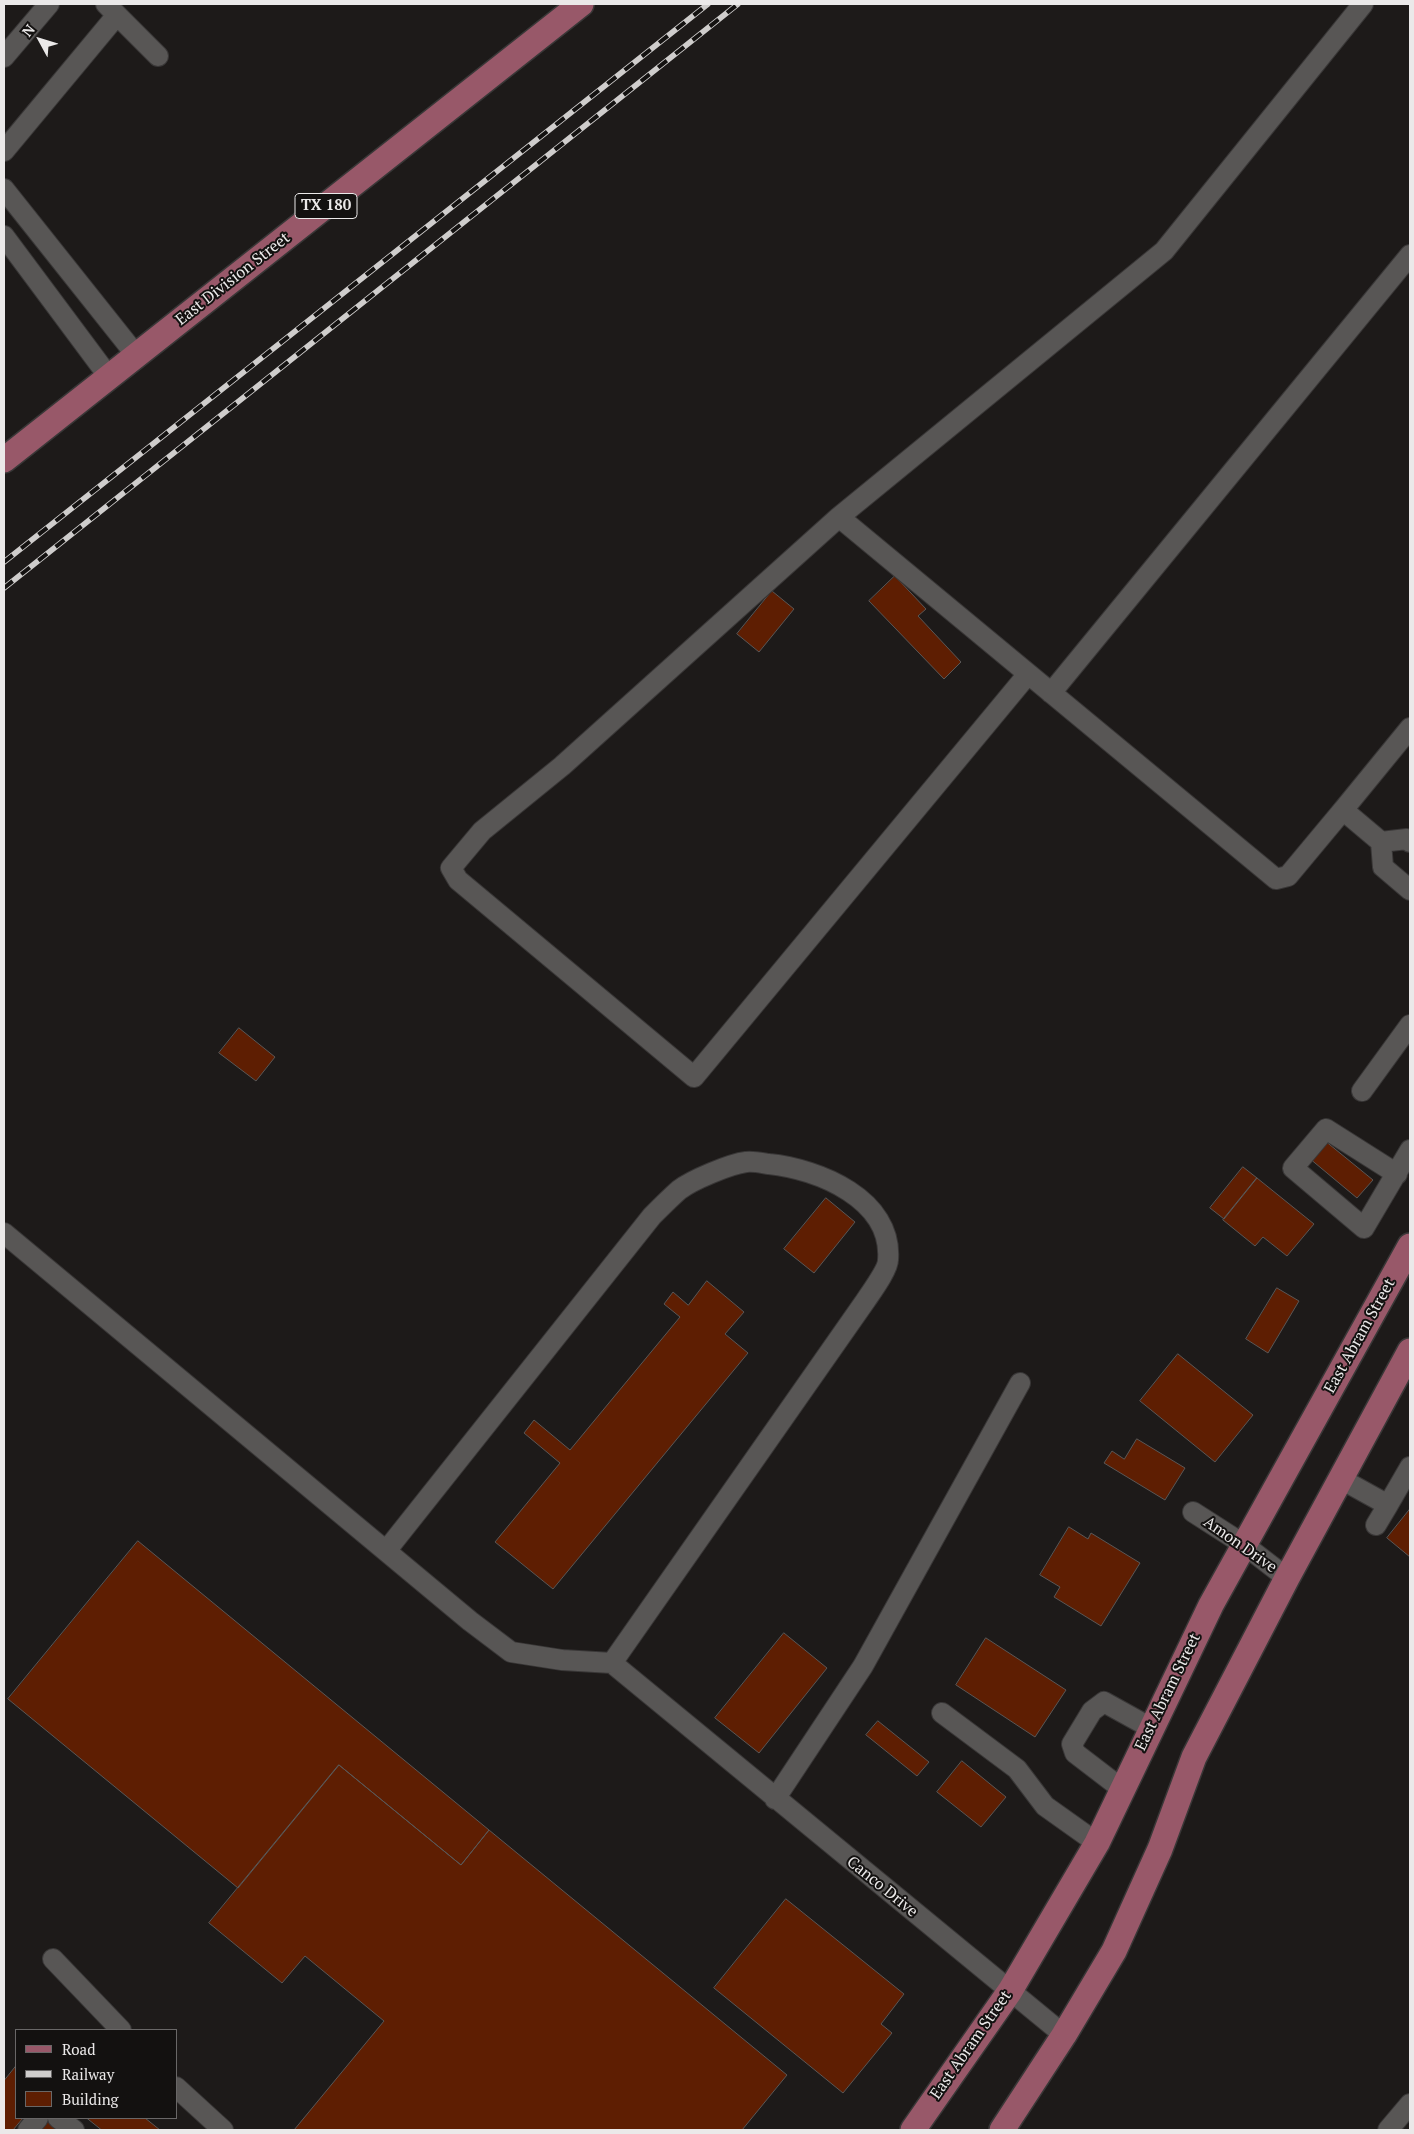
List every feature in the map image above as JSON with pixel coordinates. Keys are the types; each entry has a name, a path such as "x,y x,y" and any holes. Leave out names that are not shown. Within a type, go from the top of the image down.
{"main road":[{"name":"East Division Street","path":"4,460 581,4"},
{"name":"East Abram Street","path":"913,2130 1010,1991 1097,1843 1211,1605 1243,1544 1410,1246"},
{"path":"1002,2130 1064,2035 1114,1951 1160,1849 1194,1757 1287,1578 1410,1351"}],"street":[{"path":"4,57 49,4"},
{"path":"1028,674 694,1077 458,880 451,868 482,831 562,766 839,517 1164,251 1363,4"},
{"path":"4,151 112,9 158,56"},
{"path":"4,189 136,355"},
{"path":"4,236 109,377"},
{"path":"1051,693 1410,255"},
{"path":"839,517 1276,878 1288,876 1410,728"},
{"path":"1343,810 1381,842 1383,867 1410,890"},
{"path":"1381,842 1407,839 1410,842"},
{"path":"1362,1090 1410,1025"},
{"path":"1397,1174 1326,1129 1293,1168 1364,1228 1397,1174 1410,1150"},
{"path":"4,1233 386,1551 511,1652 562,1660 612,1664 866,1300 889,1261 885,1234 874,1212 852,1192 818,1175 782,1165 747,1162 710,1174 680,1189 652,1216 386,1551"},
{"path":"775,1799 863,1666 1020,1383"},
{"path":"1376,1526 1410,1468"},
{"path":"1341,1479 1388,1504"},
{"name":"Amon Drive","path":"1193,1512 1243,1544 1287,1578"},
{"name":"Canco Drive","path":"612,1664 1064,2035"},
{"path":"1122,1789 1075,1754 1072,1744 1092,1710 1104,1702 1151,1728"},
{"path":"942,1713 1017,1769 1045,1806 1097,1843"},
{"path":"53,1959 120,2029"},
{"path":"178,2089 223,2130"},
{"path":"1388,2130 1410,2104"},
{"path":"28,2130 37,2119"},
{"path":"59,2119 74,2130"}],"building":[{"path":"895,576 926,609 918,616 961,662 944,679 869,601"},
{"path":"772,591 794,609 759,652 737,634"},
{"path":"239,1028 275,1057 256,1081 219,1053"},
{"path":"1324,1140 1373,1180 1357,1198 1309,1158"},
{"path":"1243,1167 1257,1178 1224,1219 1210,1208"},
{"path":"1257,1178 1314,1224 1287,1256 1263,1237 1255,1246 1223,1220"},
{"path":"826,1198 855,1222 814,1273 784,1249"},
{"path":"707,1281 744,1312 725,1334 748,1353 553,1589 495,1542 560,1463 524,1433 534,1420 570,1450 680,1317 664,1304 673,1292 688,1305"},
{"path":"1277,1288 1299,1301 1268,1353 1246,1339"},
{"path":"1178,1354 1253,1415 1215,1462 1140,1401"},
{"path":"1137,1439 1185,1468 1165,1500 1104,1463 1112,1451 1124,1459"},
{"path":"1410,1509 1410,1557 1387,1538"},
{"path":"1069,1527 1088,1539 1091,1533 1140,1563 1101,1626 1054,1597 1060,1587 1040,1575"},
{"path":"138,1541 489,1830 461,1865 339,1765 238,1888 8,1699"},
{"path":"784,1633 827,1668 759,1753 715,1718"},
{"path":"986,1638 1066,1690 1035,1737 956,1685"},
{"path":"878,1721 929,1762 917,1776 866,1735"},
{"path":"962,1761 1006,1797 981,1827 937,1792"},
{"path":"339,1765 461,1865 489,1830 787,2075 742,2130 294,2130 384,2021 305,1956 282,1983 209,1923"},
{"path":"786,1899 904,1994 881,2024 892,2033 843,2093 714,1988"},
{"path":"15,2067 15,2119 22,2119 13,2130 4,2130 4,2081"},
{"path":"88,2119 146,2119 160,2130 102,2130"},
{"path":"48,2120 60,2130 40,2130"}],"railway":[{"path":"4,562 708,4"},
{"path":"4,588 738,4"}]}
